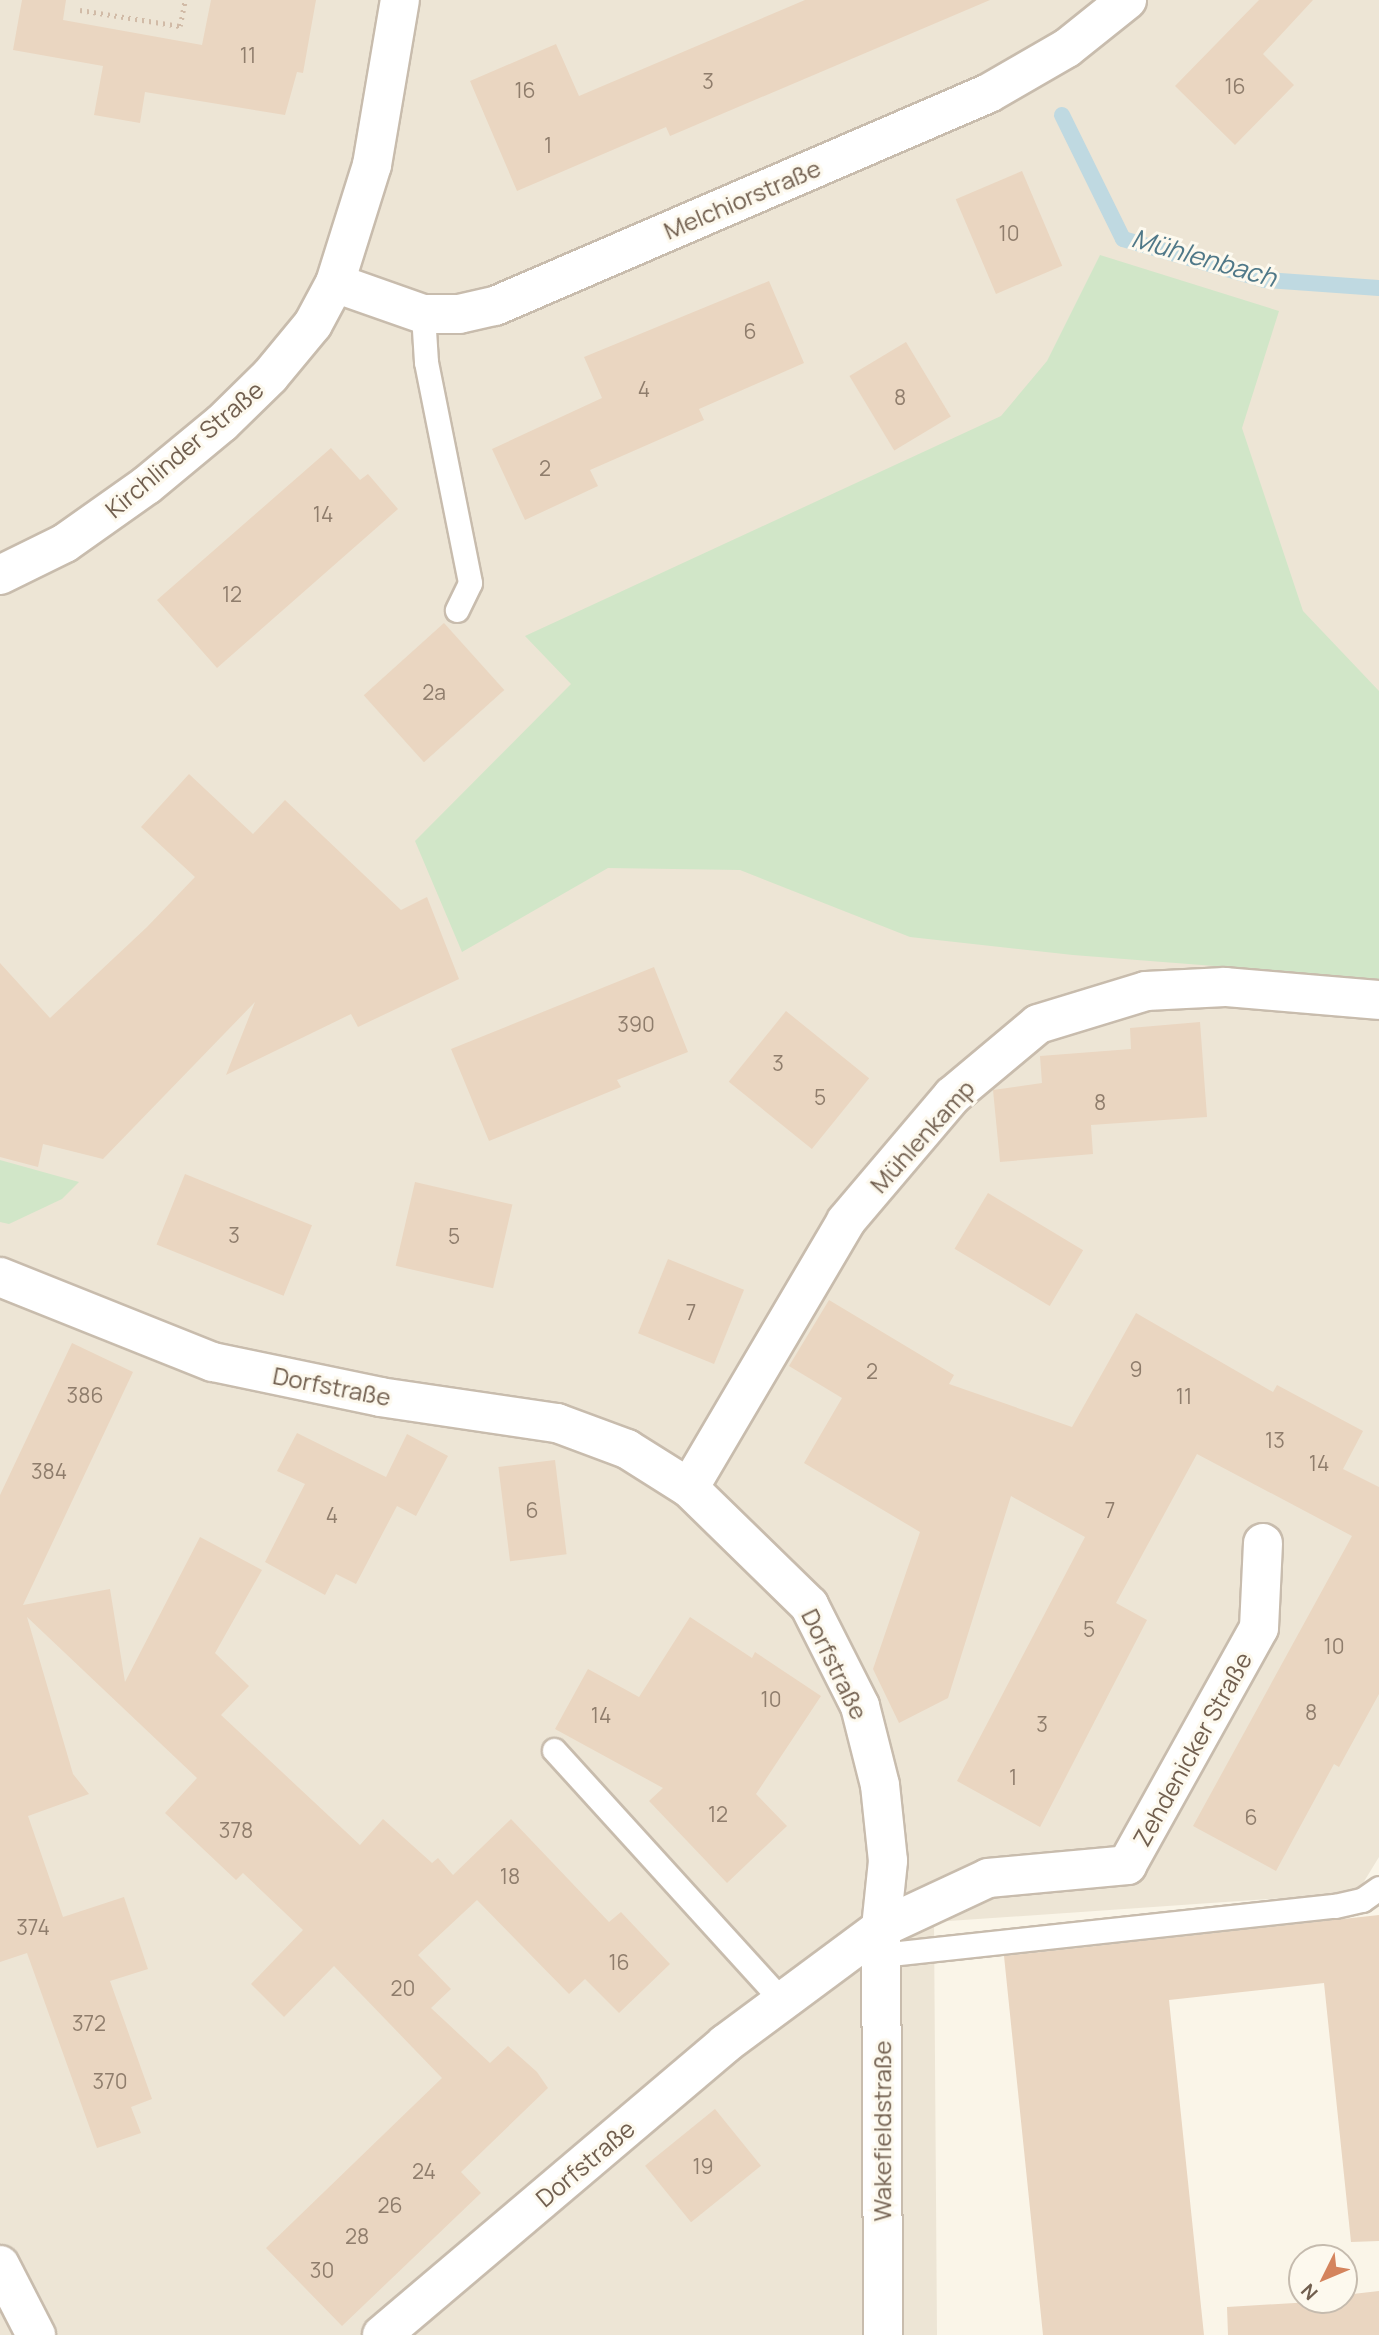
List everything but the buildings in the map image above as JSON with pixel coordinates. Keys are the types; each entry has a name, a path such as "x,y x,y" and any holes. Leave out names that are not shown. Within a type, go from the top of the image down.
{"street":[{"name":"Kirchlinder Straße","path":"0,575 65,543 222,423 270,376 313,324 335,283 372,165 400,0"},
{"name":"Melchiorstraße","path":"335,283 423,314 459,314 495,306 989,93 1067,48 1127,0"},
{"name":"Mühlenkamp","path":"690,1489 846,1221 952,1096 1038,1024 1146,991 1225,987 1379,1000"},
{"name":"Dorfstraße","path":"0,1277 213,1362 380,1397 557,1423 627,1449 690,1489 809,1605 860,1706 880,1785 888,1861 881,1941 782,2001 382,2335"},
{"name":"Zehdenicker Straße","path":"881,1941 988,1878 1127,1865 1259,1628 1264,1543"},
{"name":"Wakefieldstraße","path":"881,1941 883,2335"},
{"path":"0,2265 36,2335"}],"lane":[{"path":"423,314 426,362 470,583 457,610"},
{"path":"554,1750 782,2001"},
{"path":"881,1941 1335,1906 1362,1899 1379,1888"}],"path":[{"path":"80,10 180,26 185,0"}],"shaded area":[{"path":"0,0 1379,0 1379,1857 1357,1893 934,1922 937,2335 0,2335"}],"green space":[{"path":"1100,255 1279,311 1242,428 1303,611 1379,691 1379,979 1073,955 910,937 740,870 608,868 462,952 415,841 571,684 525,636 1001,416 1047,361"},
{"path":"0,1160 79,1182 62,1199 9,1224 0,1222"}],"waterway":[{"name":"Mühlenbach","path":"1062,115 1123,239 1265,280 1379,288"}]}
